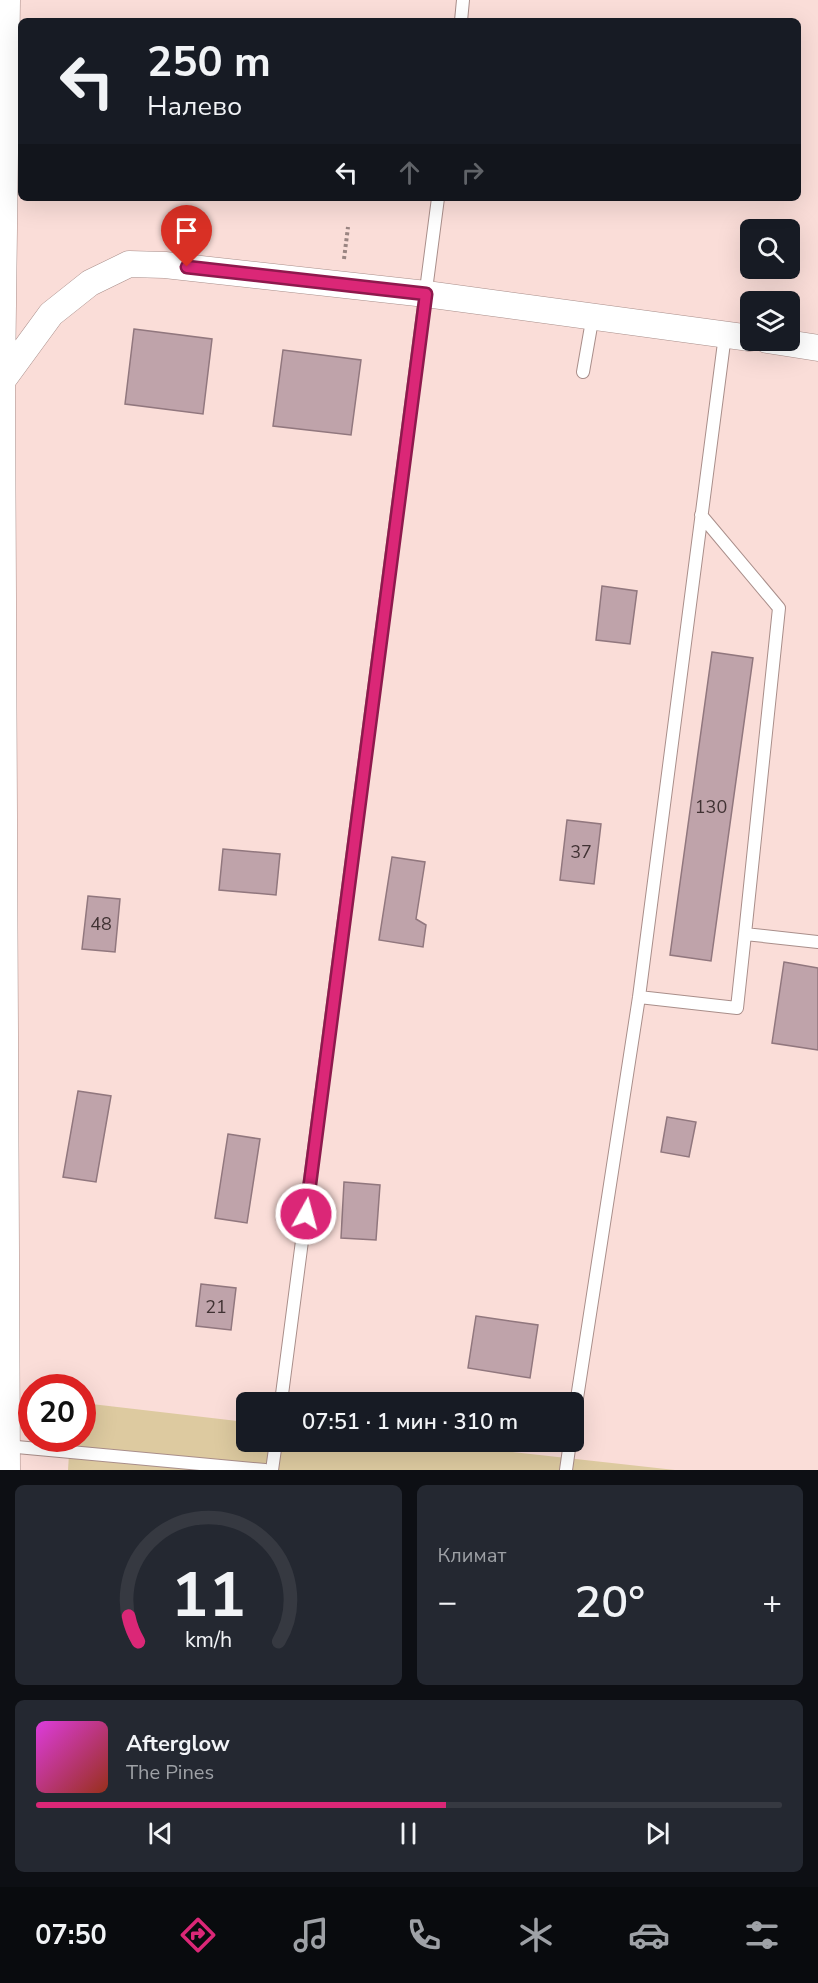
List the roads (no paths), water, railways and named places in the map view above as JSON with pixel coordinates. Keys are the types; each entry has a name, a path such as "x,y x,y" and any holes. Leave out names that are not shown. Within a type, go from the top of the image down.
{"street":[{"path":"7,1458 2,381 8,0"},
{"path":"2,381 51,314 90,284 129,264 165,265 426,294 738,336"},
{"path":"800,345 818,348"}],"lane":[{"path":"461,18 463,0"},
{"path":"282,1392 438,201"},
{"path":"583,372 592,315"},
{"path":"578,1392 639,997 700,515 738,336"},
{"path":"639,997 737,1008 779,608 700,515"},
{"path":"745,934 818,942"},
{"path":"272,1470 275,1452"},
{"path":"566,1470 569,1452"},
{"path":"7,1458 265,1470"}]}
